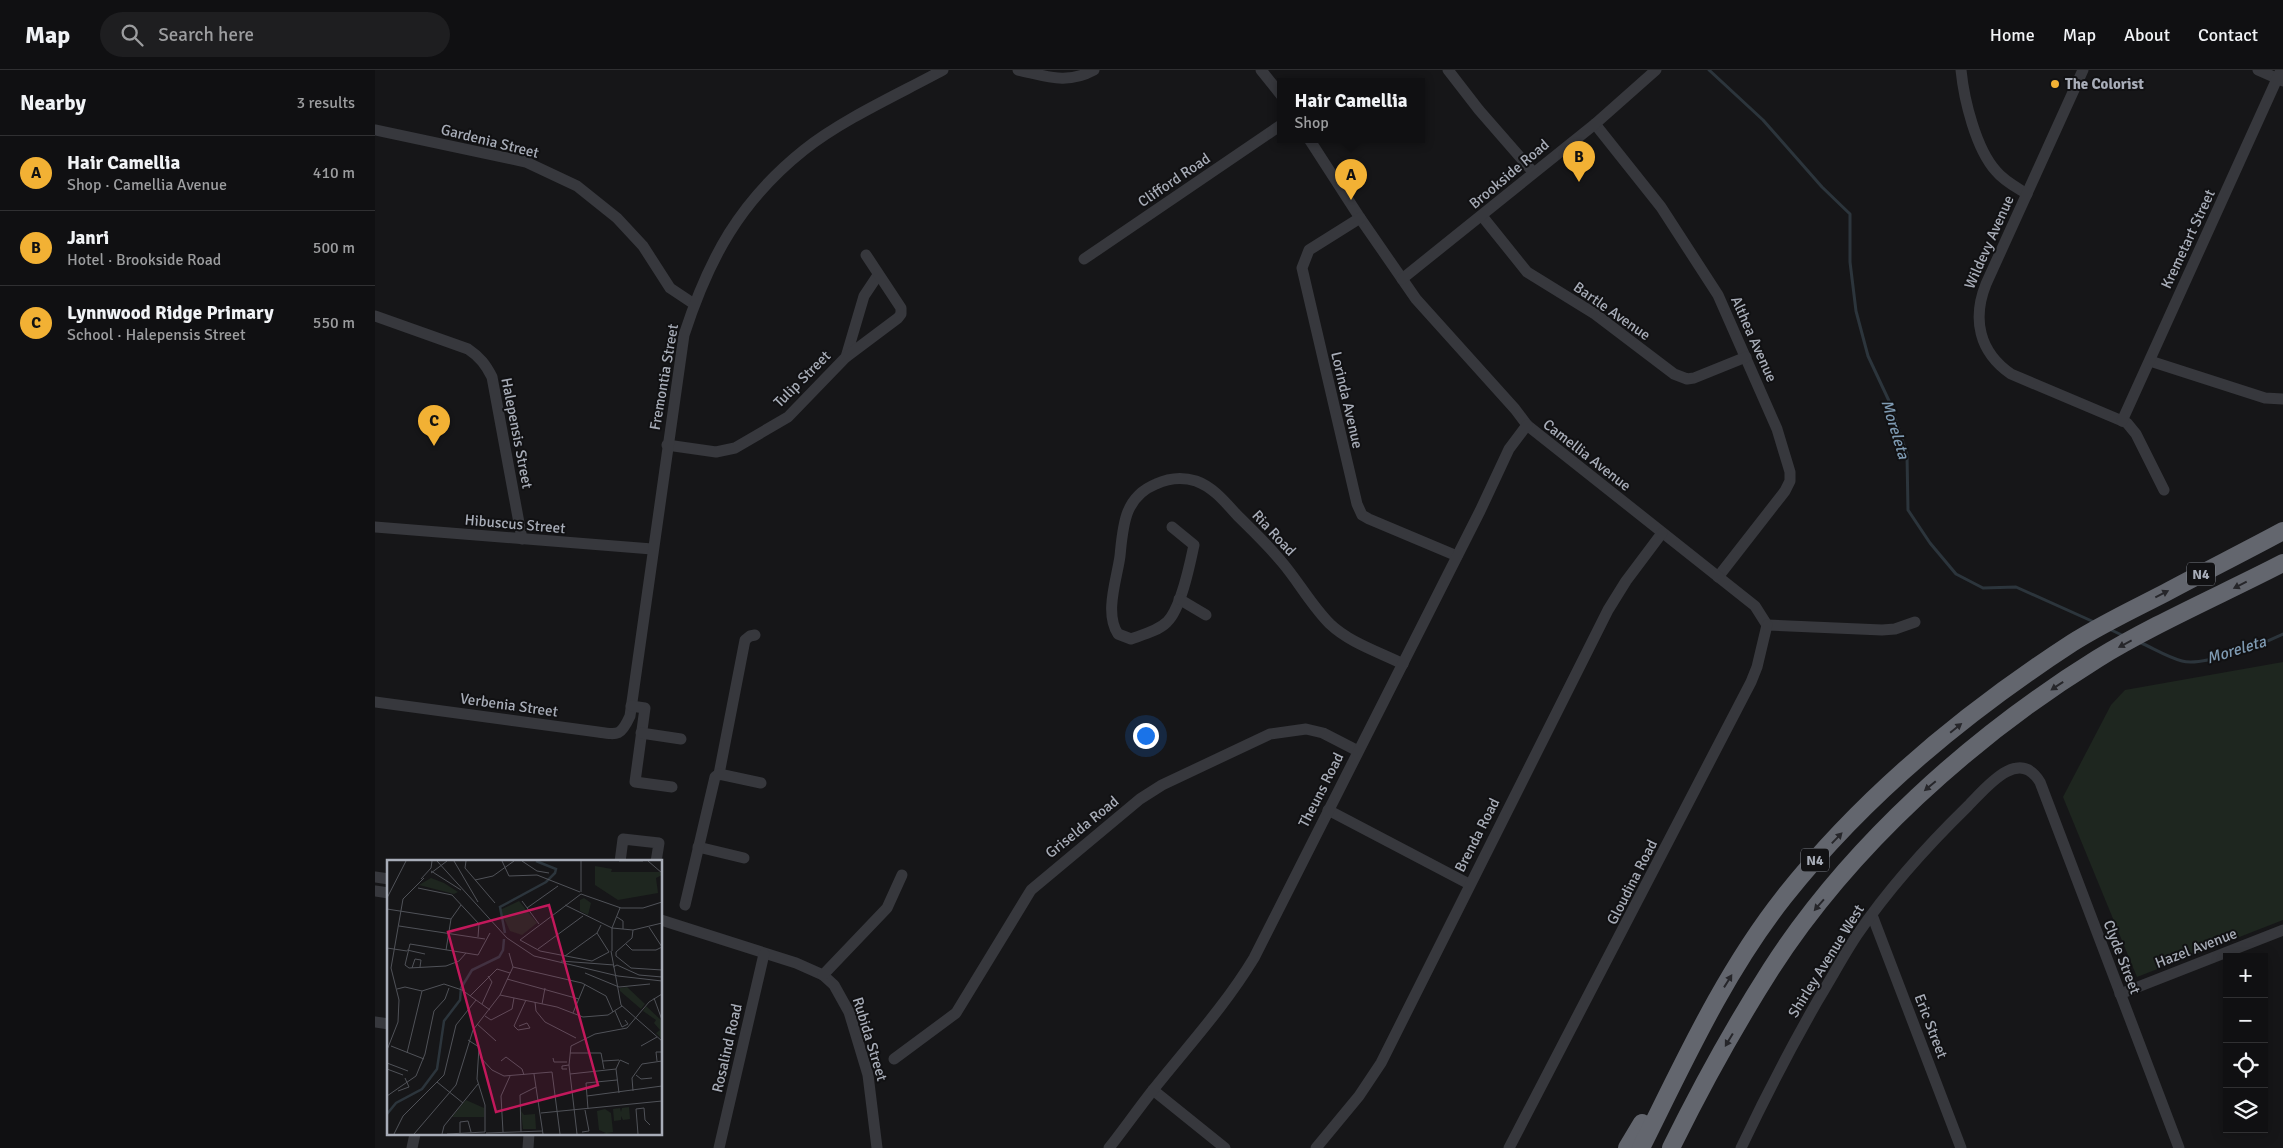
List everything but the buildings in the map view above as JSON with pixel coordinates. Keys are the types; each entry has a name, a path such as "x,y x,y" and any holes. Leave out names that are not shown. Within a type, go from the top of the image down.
{"highway":[{"name":"N4","path":"1641,1148 1713,1004 1749,947 1783,899 1818,858 1915,761 1975,712 2073,643 2119,616 2283,531"},
{"name":"N4","path":"1671,1148 1709,1072 1771,969 1808,917 1897,816 2006,721 2098,658 2283,563"},
{"path":"1627,1148 1672,1069 1713,1004"},
{"path":"1682,1148 1709,1072"}],"street":[{"name":"Fremontia Street","path":"630,711 684,335 694,304 716,252 733,224 764,186 805,149 943,70"},
{"path":"1017,70 1066,79 1083,77 1095,70"},
{"path":"1261,70 1277,90"},
{"path":"1448,70 1479,110 1533,172"},
{"name":"Brookside Road","path":"1402,279 1595,124 1656,70"},
{"path":"1961,70 1968,107 1986,158 2000,176 2027,194"},
{"name":"Wildevy Avenue","path":"2083,70 1982,294 1978,317 1981,336 1996,362 2011,374 2122,421 2132,428 2164,490"},
{"path":"2258,70 2280,77"},
{"name":"Kremetart Street","path":"2122,421 2280,77"},
{"name":"Althea Avenue","path":"1595,124 1661,206 1718,295 1777,429 1788,465 1790,481 1783,494 1718,577"},
{"name":"Clifford Road","path":"1084,259 1277,128"},
{"name":"Gardenia Street","path":"375,130 526,162 577,186 617,218 643,246 670,288 694,304"},
{"name":"Camellia Avenue","path":"1312,143 1416,299 1515,409 1527,425 1755,606 1767,624"},
{"name":"Bartle Avenue","path":"1482,216 1527,272 1595,314 1673,374 1687,379 1694,378 1746,357"},
{"name":"Lorinda Avenue","path":"1360,218 1309,250 1302,268 1357,504 1362,515 1369,519 1457,556"},
{"path":"846,357 863,296 878,275 866,255"},
{"name":"Tulip Street","path":"667,444 716,452 735,448 792,414 846,357 901,314 901,308 878,275"},
{"name":"Halepensis Street","path":"375,316 468,349 480,357 488,368 492,377 522,539"},
{"path":"2150,361 2269,399 2283,398"},
{"name":"Theuns Road","path":"1109,1148 1239,982 1254,958 1403,664 1509,449 1527,425"},
{"name":"Ria Road","path":"1179,598 1170,618 1161,626 1131,639 1116,632 1112,613 1122,524 1137,495 1150,486 1165,480 1181,478 1197,482 1216,493 1282,562 1314,607 1331,625 1347,637 1403,664"},
{"path":"1172,526 1194,545 1179,598 1206,615"},
{"name":"Hibuscus Street","path":"375,527 653,549"},
{"name":"Brenda Road","path":"1316,1148 1359,1096 1381,1063 1469,884 1608,610 1626,581 1661,533"},
{"path":"1767,624 1882,630 1895,629 1915,622"},
{"name":"Gloudina Road","path":"1509,1148 1751,682 1757,667 1767,624"},
{"path":"685,905 713,781 719,774 745,640 749,636 755,635"},
{"name":"Verbenia Street","path":"375,702 614,734 623,730 630,711"},
{"path":"630,711 645,708 635,782 672,787"},
{"name":"Griselda Road","path":"894,1059 956,1013 1031,890 1140,799 1162,785 1277,733 1306,730 1323,733 1358,751"},
{"path":"641,733 681,739"},
{"name":"Shirley Avenue West","path":"1741,1148 1779,1068 1856,936 1872,915 1947,827 2003,773 2019,768 2029,771 2037,777"},
{"path":"719,774 761,783"},
{"name":"Clyde Street","path":"2037,777 2179,1148"},
{"path":"1328,810 1469,884"},
{"path":"621,860 623,839 659,843 656,860"},
{"path":"698,847 744,858"},
{"path":"823,975 887,908 902,875"},
{"name":"Eric Street","path":"1872,915 1961,1148"},
{"name":"Rubida Street","path":"663,921 729,940 764,954 796,963 823,975 838,990 852,1021 868,1075 877,1148"},
{"name":"Rubida Street","path":"663,927 681,927"},
{"name":"Hazel Avenue","path":"2121,994 2283,930"},
{"name":"Rosalind Road","path":"719,1148 764,954"},
{"path":"1153,1090 1225,1148"}],"shaded area":[{"path":"2283,662 2283,920 2137,977 2063,797 2111,705 2125,690"}],"waterway":[{"name":"Moreleta","path":"1709,70 1763,120 1822,187 1850,214 1850,262 1856,311 1868,356 1890,403 1907,455 1908,510 1930,543 1956,574 1983,588 2016,587 2094,622"},
{"name":"Moreleta","path":"2109,629 2124,636"},
{"name":"Moreleta","path":"2139,642 2165,655 2182,661 2192,662 2233,654 2283,634"}],"place":[{"name":"The Colorist","path":"2055,84"},
{"name":"Janri","path":"1579,182"},
{"name":"Hair Camellia","path":"1351,200"},
{"name":"Lynnwood Ridge Primary","path":"434,446"}]}
